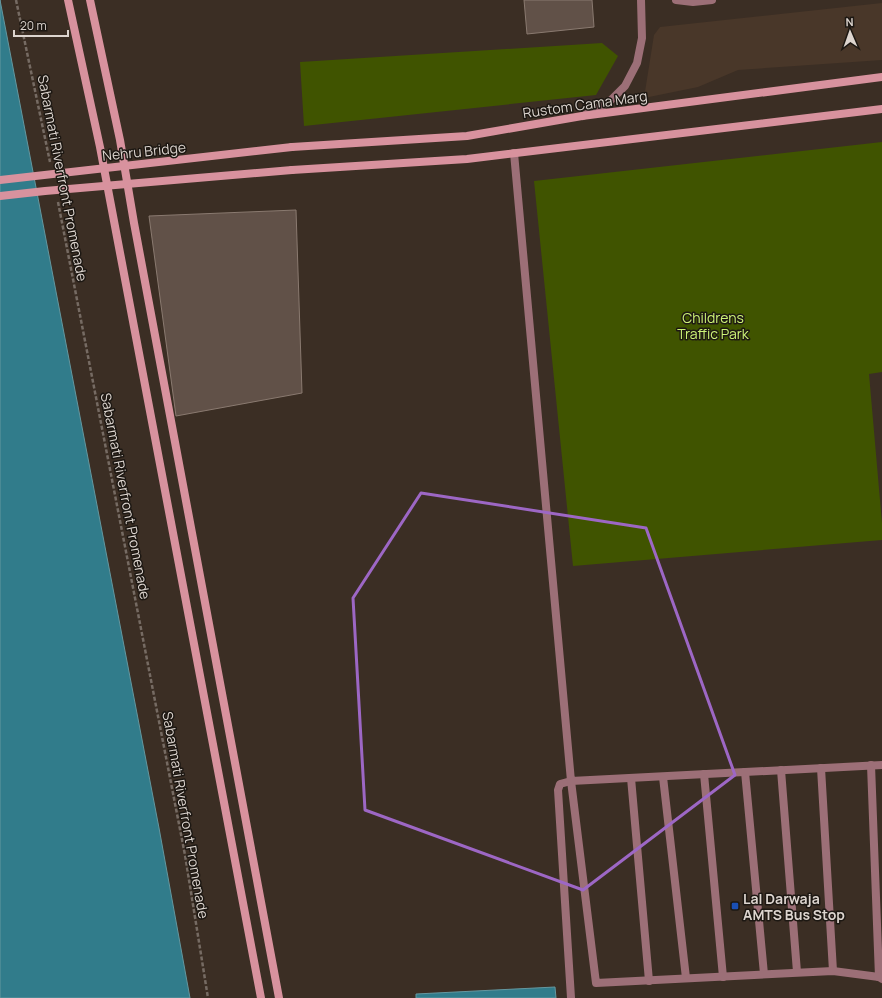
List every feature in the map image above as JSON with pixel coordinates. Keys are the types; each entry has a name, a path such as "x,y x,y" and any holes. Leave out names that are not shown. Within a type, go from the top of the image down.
{"main road":[{"path":"68,0 103,162 261,998"},
{"path":"90,0 120,140 279,998"},
{"name":"Rustom Cama Marg","path":"292,147 467,136 582,116 882,77"},
{"path":"0,196 292,170 466,159 882,109"},
{"name":"Nehru Bridge","path":"0,180 292,147"}],"street":[{"path":"582,116 609,102 625,86 637,63 642,38 641,0"},
{"path":"676,0 693,2 712,0"},
{"path":"514,153 571,781 596,983 833,971 880,978 871,765"},
{"path":"571,998 558,790 560,784 571,781 882,765"},
{"path":"821,768 833,971"},
{"path":"781,770 797,972"},
{"path":"745,772 764,974"},
{"path":"704,774 723,977"},
{"path":"663,776 686,978"},
{"path":"631,778 649,981"}],"path":[{"name":"Sabarmati Riverfront Promenade","path":"16,0 51,168"},
{"name":"Sabarmati Riverfront Promenade","path":"57,199 159,717 185,855 208,998"}],"highlighted area":[{"path":"421,493 646,528 735,775 583,890 365,810 353,598"}],"shaded area":[{"path":"882,3 882,60 738,70 698,87 644,98 654,35 660,27"}],"green space":[{"path":"602,43 618,56 596,95 304,126 300,62"},
{"name":"Childrens Traffic Park","path":"882,142 882,372 869,374 882,523 882,540 573,566 534,181"}],"water":[{"path":"0,0 159,828 190,998 0,998"},
{"path":"555,987 556,998 416,998 416,994"}],"building":[{"path":"524,0 592,0 594,27 527,34"},
{"path":"296,210 302,393 176,416 149,216"}],"place":[{"name":"Lal Darwaja AMTS Bus Stop","path":"735,906"}]}
